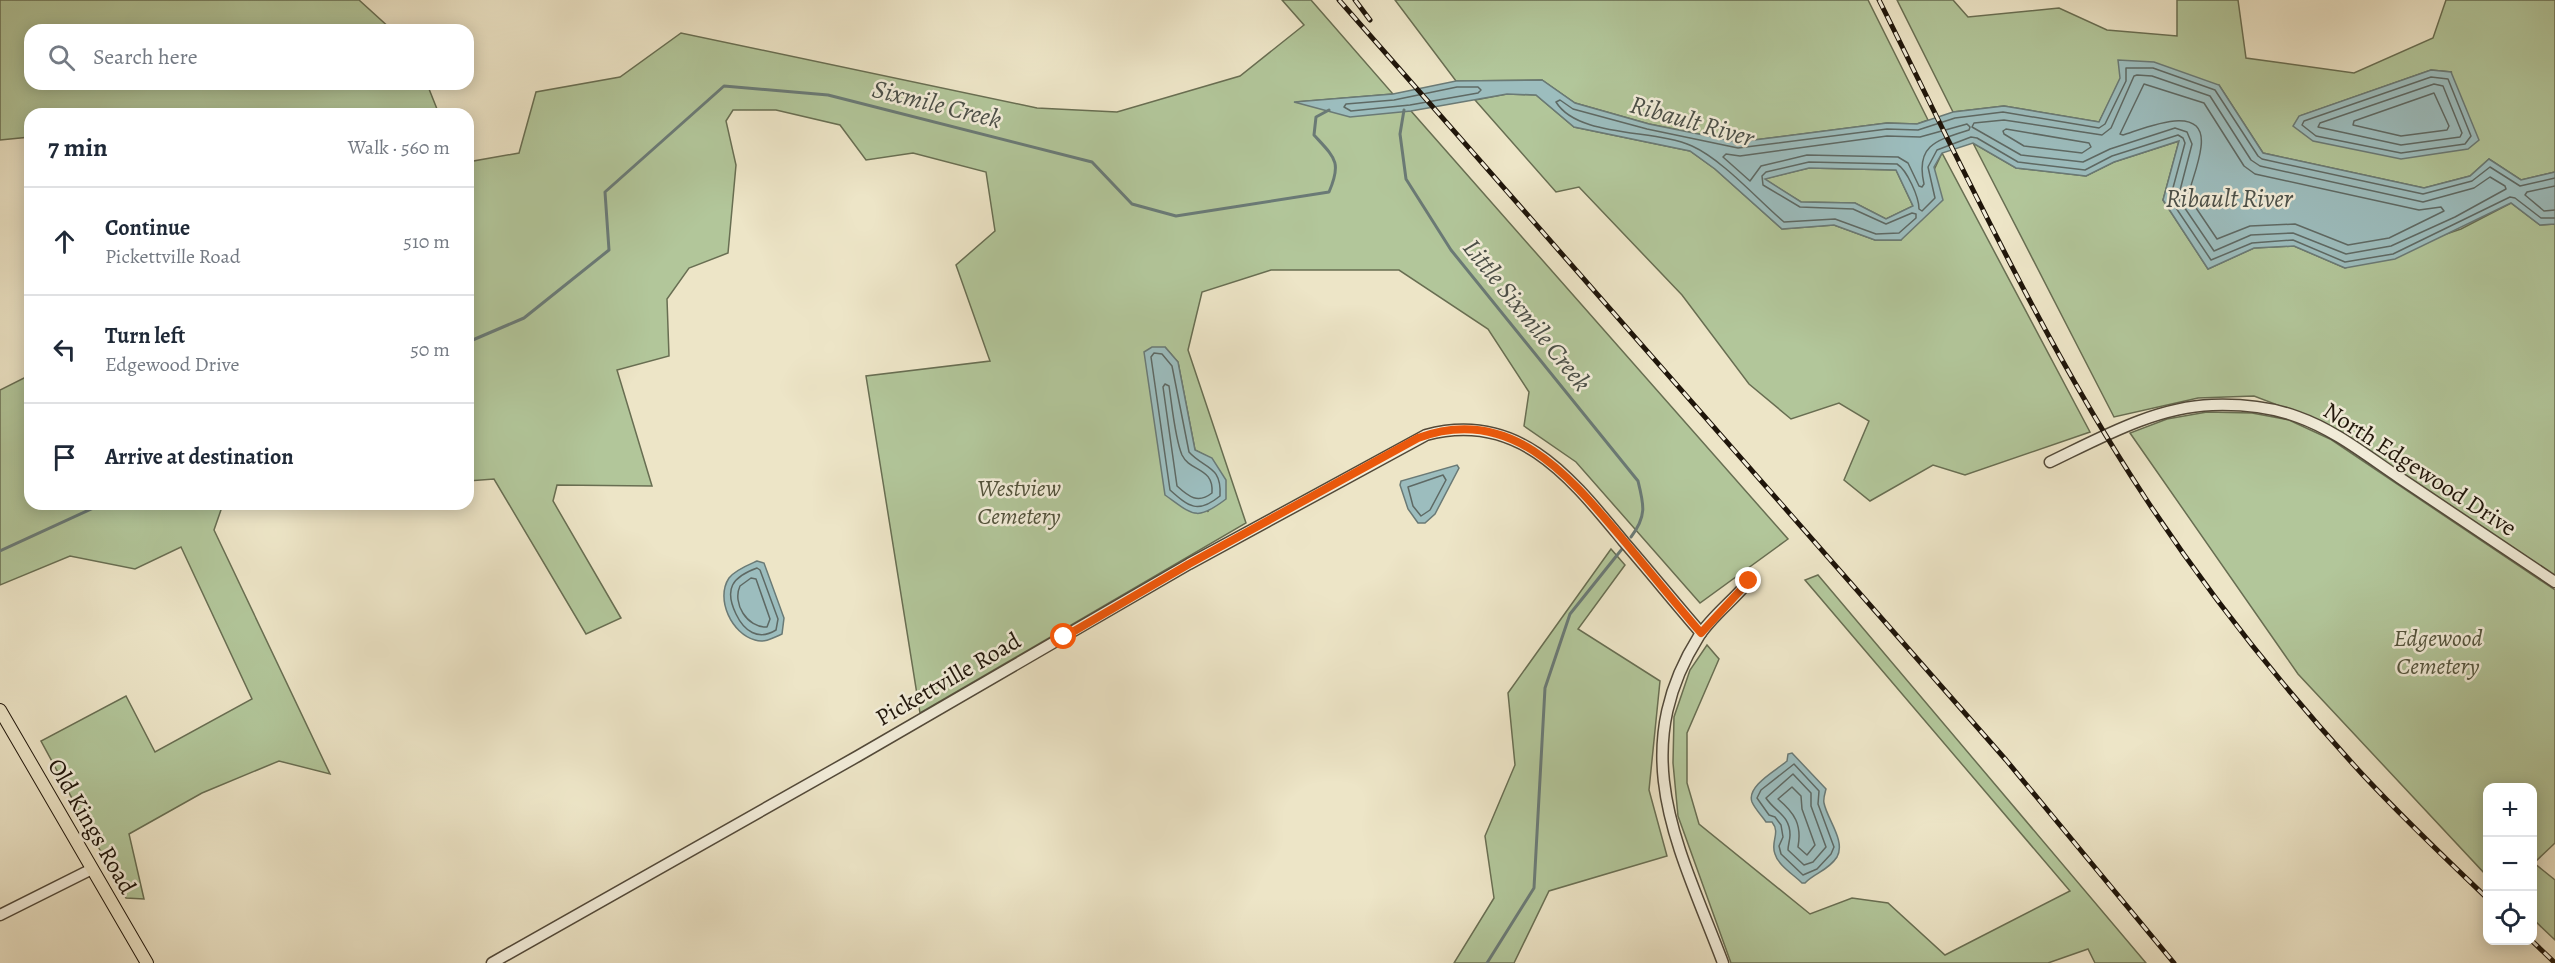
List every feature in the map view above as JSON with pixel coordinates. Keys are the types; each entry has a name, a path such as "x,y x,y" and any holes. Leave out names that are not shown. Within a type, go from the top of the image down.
{"main road":[{"name":"Old Kings Road","path":"0,710 147,963"}],"street":[{"name":"North Edgewood Drive","path":"2050,462 2106,435 2164,413 2212,405 2243,406 2278,411 2299,417 2342,439 2555,582"},
{"name":"Pickettville Road","path":"492,963 858,756 1189,564 1426,435 1462,429 1484,431 1513,439 1539,453 1568,477 1594,504 1701,633"},
{"path":"1723,963 1670,821 1662,773 1662,742 1672,692 1682,666 1701,633 1749,581"},
{"path":"0,915 92,868"}],"green space":[{"path":"0,0 359,0 385,24 24,24 24,90 429,90 437,108 24,108 24,138 0,140"},
{"name":"Westview Cemetery","path":"1282,0 1311,0 1393,94 1296,102 1411,111 1788,539 1700,603 1576,462 1524,426 1529,392 1488,329 1399,270 1271,270 1202,292 1188,350 1246,523 920,713 866,376 990,361 956,265 995,231 986,172 913,153 866,160 840,125 776,110 733,110 726,121 736,165 728,253 689,268 667,299 669,356 617,370 652,486 557,485 553,501 621,618 586,634 494,479 474,481 474,161 519,153 536,92 620,77 681,33 1037,108 1117,112 1240,76 1304,25","holes":["1165,347 1178,362 1195,450 1212,459 1208,512"]},
{"path":"1395,0 1868,0 1928,120 1917,124 1887,123 1738,142 1649,124 1575,103 1542,80 1456,81"},
{"path":"1897,0 1953,0 1968,17 2059,8 2107,30 2177,36 2177,0 2238,0 2246,58 2354,73 2433,38 2446,0 2555,0 2555,172 2521,180 2489,159 2470,176 2424,188 2263,153 2219,85 2121,78 2099,122 2004,106 1953,112","holes":["2431,70 2452,72 2300,116"]},
{"path":"1507,94 1536,95 1574,127 1690,151 1715,169 1782,229 1834,225 1875,240 1901,240 1942,153 2090,432 1965,475 1933,465 1870,501 1844,480 1869,421 1839,403 1791,419 1749,384 1682,295 1579,187 1556,192 1475,100"},
{"path":"2179,141 2163,200 2208,269 2254,248 2294,246 2345,268 2461,229 2511,203 2540,225 2555,224 2555,576 2325,423 2254,396 2198,398 2114,417 1973,143 2016,168 2086,176 2114,162"},
{"path":"1809,168 1896,170 1913,206 1886,219 1855,203 1801,202 1764,179"},
{"path":"24,378 24,510 221,510 214,530 330,774 279,761 202,793 129,834 144,899 126,898 41,741 126,696 155,752 252,699 181,547 135,569 70,556 0,585 0,390"},
{"name":"Edgewood Cemetery","path":"2207,412 2252,413 2289,420 2330,439 2555,590 2555,843 2537,860 2537,783 2483,783 2483,872 2298,674 2130,433 2167,419"},
{"path":"1611,549 1625,565 1578,629 1660,681 1649,790 1667,856 1549,891 1514,963 1454,963 1494,898 1485,836 1515,765 1508,693"},
{"path":"1818,575 2146,963 2095,963 2088,949 2048,963 1731,963 1678,816 1673,763 1674,717 1690,670 1707,645 1719,659 1687,733 1687,783 1699,824 1810,914 1852,898 1888,903 1945,955 2070,891 1805,580"},
{"name":"Edgewood Cemetery","path":"2537,865 2555,880 2555,940 2537,923"}],"water":[{"name":"Ribault River","path":"2118,60 2154,62 2219,85 2263,153 2424,188 2470,176 2489,159 2521,180 2555,172 2555,224 2540,225 2511,203 2395,259 2345,268 2294,246 2254,248 2208,269 2163,200 2179,141 2114,162 2086,176 2016,168 1973,143 1942,153 1934,167 1943,200 1901,240 1875,240 1834,225 1782,229 1715,169 1690,151 1574,127 1536,95 1507,94 1411,111 1350,117 1294,102 1393,94 1456,81 1542,80 1575,103 1649,124 1738,142 1887,123 1917,124 1953,112 2004,106 2099,122 2120,78","holes":["1809,168 1896,170 1913,206 1886,219 1855,203 1801,202 1765,179"]},
{"path":"2431,70 2451,72 2479,140 2468,149 2401,159 2313,141 2293,126 2299,116"},
{"path":"1152,347 1165,347 1178,362 1195,450 1212,458 1226,480 1226,499 1208,511 1195,513 1189,511 1165,495 1144,352"},
{"path":"1457,465 1459,468 1435,514 1425,523 1418,523 1408,509 1400,485 1401,481"},
{"path":"757,561 764,563 784,618 782,634 762,641 755,640 739,631 728,615 724,596 729,578 742,568"},
{"path":"1792,753 1826,789 1824,803 1839,844 1837,857 1833,862 1805,883 1802,883 1779,862 1774,850 1775,826 1772,822 1766,822 1753,805 1751,796 1758,784 1787,761 1788,754"}],"waterway":[{"name":"Sixmile Creek","path":"474,339 524,318 609,250 605,192 724,86 828,95 1092,162 1132,204 1176,216 1329,192 1336,167 1327,149 1314,135 1316,117 1329,110"},
{"name":"Little Sixmile Creek","path":"1404,110 1400,134 1406,179 1451,250 1638,481 1643,510 1640,523 1631,537"},
{"name":"Sixmile Creek","path":"0,551 89,510"},
{"name":"Little Sixmile Creek","path":"1487,963 1534,888 1545,688 1570,614 1622,549"}],"railway":[{"path":"1339,0 2006,760 2174,963"},
{"path":"1355,0 1370,20"},
{"path":"1879,0 2038,316 2108,439 2170,535 2249,641 2334,742 2393,807 2483,894"},
{"path":"2536,945 2555,963"}],"route":[{"path":"1064,637 1317,492 1418,438 1442,431 1462,429 1484,431 1513,439 1547,459 1594,504 1701,633 1749,581"}]}
